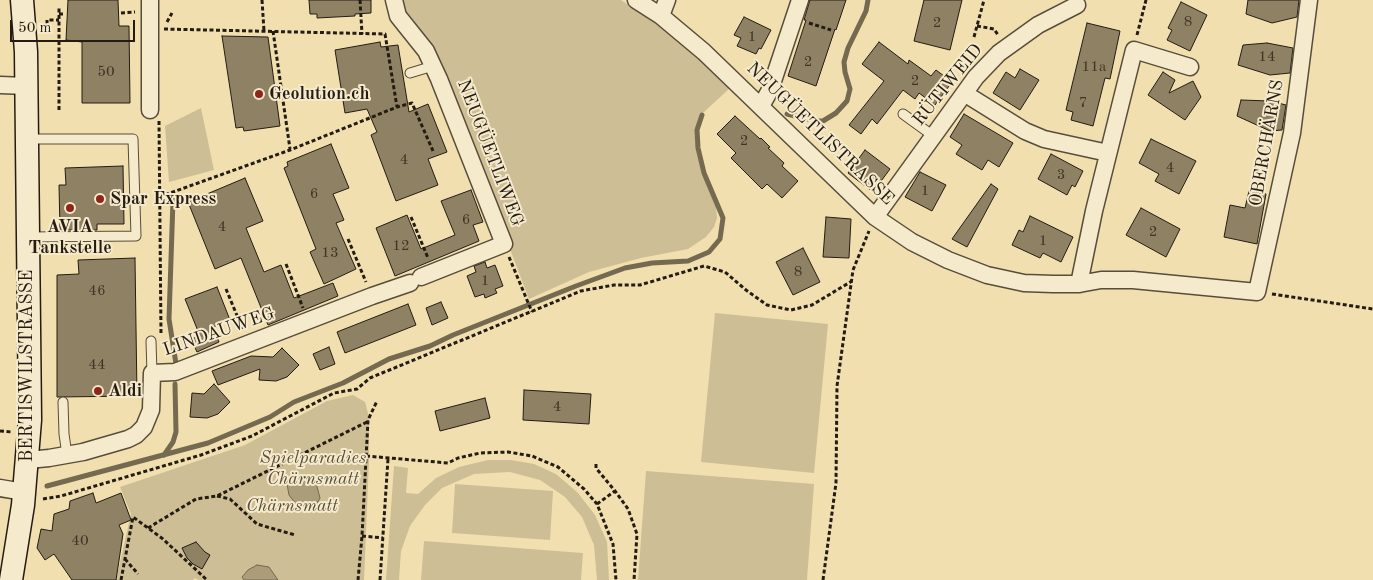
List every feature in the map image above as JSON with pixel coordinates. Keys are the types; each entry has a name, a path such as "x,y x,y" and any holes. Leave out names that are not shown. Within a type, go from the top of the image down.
{"main road":[{"name":"BERTISWILSTRASSE","path":"11,580 19,535 28,460 30,420 27,86 22,0"}],"street":[{"path":"150,0 155,115"},
{"name":"NEUGÜETLIWEG","path":"394,0 398,16 426,52 433,66 504,244 422,277"},
{"name":"NEUGÜETLISTRASSE","path":"636,0 661,16 704,52 875,217 912,242 948,260 987,275 1024,283 1079,284 1100,280 1133,280 1257,292"},
{"path":"661,16 667,0"},
{"path":"761,106 770,90 800,0"},
{"name":"OBERCHÄRNS","path":"1257,292 1292,133 1309,0"},
{"name":"RÜTIWEID","path":"875,217 932,135 976,77 1009,46 1038,26 1077,6"},
{"path":"1079,284 1108,153 1134,50 1190,67"},
{"path":"0,85 27,86"},
{"path":"972,98 1025,131 1044,139 1108,153"},
{"name":"LINDAUWEG","path":"28,460 67,455 128,439 144,427 152,410 152,374 175,372 422,277"},
{"path":"0,488 24,492"}],"lane":[{"path":"410,73 433,66"},
{"path":"903,114 932,135"},
{"path":"28,139 133,139 136,236 28,237"},
{"path":"151,341 152,374"},
{"path":"64,402 64,434 67,455"}],"path":[{"path":"262,0 264,31"},
{"path":"360,0 362,34"},
{"path":"974,37 984,0"},
{"path":"1134,50 1146,0"},
{"path":"59,6 59,110"},
{"path":"121,12 130,12"},
{"path":"59,14 65,14"},
{"path":"794,18 831,30"},
{"path":"47,32 47,20 59,20"},
{"path":"977,26 994,30 1009,46"},
{"path":"163,29 385,34 397,107"},
{"path":"273,31 290,150"},
{"path":"159,197 290,150 397,107 412,103 433,152"},
{"path":"155,115 162,344"},
{"path":"411,217 422,277"},
{"path":"823,580 836,483 837,386 853,270 875,217"},
{"path":"348,239 372,296"},
{"path":"504,244 532,311"},
{"path":"286,264 308,321"},
{"path":"24,492 43,499 61,496 201,455 252,436 334,393 357,390 370,378 582,291 614,285 640,285 704,266 725,272 767,305 791,310 812,305 852,282"},
{"path":"226,289 248,344"},
{"path":"1257,292 1373,308"},
{"path":"358,580 368,422 377,401"},
{"path":"148,528 196,499 216,496 368,422"},
{"path":"0,431 15,432"},
{"path":"366,456 448,464 458,458 480,453 508,452 532,456 558,467 584,489 597,504 613,544 616,580"},
{"path":"380,580 388,459"},
{"path":"596,464 596,468 628,509 637,534 634,580"},
{"path":"597,504 615,491"},
{"path":"216,496 230,499 258,524 295,535"},
{"path":"121,580 133,517 163,539 207,580"},
{"path":"362,536 383,538"},
{"path":"125,558 138,574"}],"green space":[{"path":"400,0 621,0 656,23 689,49 731,87 699,119 695,138 702,171 716,207 717,218 714,227 706,237 688,249 641,258 589,272 529,299 436,55 407,16"},
{"path":"201,108 214,170 169,182 165,126"},
{"path":"715,313 828,324 814,473 701,462"},
{"name":"Chärnsmatt","path":"353,395 365,402 369,417 364,580 198,580 195,578 193,580 116,580 131,514 120,487 245,445 327,401"},
{"path":"488,460 511,460 534,464 556,474 578,493 595,515 607,542 609,580 597,580 594,545 582,517 565,497 540,480 510,472 474,474 442,488 425,505 410,526 401,551 399,580 386,580 394,466 408,468 406,493 418,494 436,478 459,467"},
{"path":"646,471 814,484 807,580 638,580"},
{"path":"455,484 553,491 550,540 452,533"},
{"path":"424,541 583,553 581,580 421,580"}],"shaded area":[{"path":"305,477 316,483 320,498 315,507 306,508 296,504 289,495 287,484 295,479"},
{"path":"257,565 269,567 278,580 244,580 242,577 248,570"}],"building":[{"path":"68,0 118,0 119,26 129,26 130,103 82,103 82,42 66,40"},
{"path":"309,0 371,0 371,13 355,14 355,16 317,18 317,14 310,14"},
{"path":"810,0 846,0 816,86 788,76 806,20 804,20"},
{"path":"924,0 962,0 950,50 914,41"},
{"path":"1248,0 1299,0 1297,17 1272,23 1246,14"},
{"path":"1181,2 1207,15 1190,51 1167,40 1172,30 1168,28"},
{"path":"744,17 771,30 761,49 759,48 756,54 737,46 741,38 734,35"},
{"path":"1087,23 1120,31 1110,79 1105,78 1093,126 1071,120 1073,112 1066,110"},
{"path":"222,36 268,37 280,126 244,131 243,127 236,128"},
{"path":"380,42 381,47 398,45 409,112 428,104 447,152 428,159 438,185 396,201 371,135 377,132 367,109 345,113 335,50"},
{"path":"879,42 908,64 909,60 931,76 936,70 952,82 935,105 919,93 915,99 903,90 877,124 872,119 861,134 849,125 884,81 862,64"},
{"path":"1267,43 1293,48 1290,73 1270,75 1238,65 1243,45"},
{"path":"1020,69 1039,80 1020,110 993,93 1006,72 1015,78"},
{"path":"1163,72 1175,80 1169,93 1193,81 1201,97 1185,120 1148,95"},
{"path":"1241,100 1270,101 1286,105 1282,130 1270,131 1237,116"},
{"path":"964,114 1013,143 999,167 988,160 982,170 956,154 962,145 950,137"},
{"path":"735,116 770,147 768,148 784,163 782,166 798,181 782,198 767,184 762,189 731,158 736,153 717,134"},
{"path":"1151,139 1196,161 1179,194 1155,181 1159,174 1139,163"},
{"path":"331,144 349,188 333,194 344,220 336,223 356,269 324,284 310,252 316,249 284,168 288,166 287,162"},
{"path":"865,150 890,169 873,192 848,173"},
{"path":"1051,154 1083,171 1075,187 1072,185 1067,195 1038,179"},
{"path":"123,166 124,224 97,224 97,230 60,230 59,185 66,185 65,168"},
{"path":"920,172 946,185 932,211 905,197"},
{"path":"245,178 263,221 246,228 264,272 281,265 294,298 333,283 338,296 268,325 241,258 215,269 188,202"},
{"path":"991,184 998,189 967,247 952,239"},
{"path":"471,190 483,222 473,225 479,241 395,276 376,228 407,215 421,249 455,235 441,201"},
{"path":"1249,191 1266,194 1257,244 1224,237 1230,205 1245,208"},
{"path":"1141,208 1180,229 1166,257 1126,235"},
{"path":"1030,216 1073,237 1061,262 1043,253 1040,258 1012,245 1019,230 1023,232"},
{"path":"826,217 851,219 849,258 823,257"},
{"path":"803,248 820,282 793,295 776,262"},
{"path":"135,258 137,396 57,397 57,275 79,274 78,260"},
{"path":"485,262 487,268 495,265 503,286 495,289 497,293 485,298 484,294 475,297 467,276 476,272 474,266"},
{"path":"217,287 230,320 213,327 219,342 197,352 191,339 200,336 185,299"},
{"path":"441,302 448,318 432,325 426,308"},
{"path":"408,304 416,325 345,353 337,332"},
{"path":"329,347 335,364 320,370 313,354"},
{"path":"282,348 299,365 287,377 276,381 259,380 260,369 218,385 212,371 251,356 273,357"},
{"path":"214,384 230,402 218,414 207,418 190,417 192,393 204,394"},
{"path":"524,390 591,394 589,424 523,420"},
{"path":"485,398 490,418 440,431 435,411"},
{"path":"93,493 96,503 121,493 131,520 119,525 123,534 116,580 72,580 54,554 45,560 37,548 41,529 52,531 54,514 69,509 70,501"},
{"path":"196,542 210,555 202,569 187,558 182,548"}],"waterway":[{"path":"787,114 823,121 836,113 847,101 850,89 844,62 848,48 866,11 868,0"},
{"path":"47,486 208,443 270,417 294,402 343,383 389,359 430,346 576,286 625,268 652,263 688,261 709,252 720,239 723,218 704,173 698,148 697,130 702,115"},
{"path":"173,200 169,319 176,364"},
{"path":"164,455 173,442 176,432 175,384"}],"place":[{"name":"Geolution.ch","path":"259,94"},
{"name":"Spar Express","path":"100,199"},
{"name":"AVIA Tankstelle","path":"70,208"},
{"name":"Aldi","path":"98,391"}],"park label":[{"name":"Spielparadies Chärnsmatt","path":"313,468"}]}
